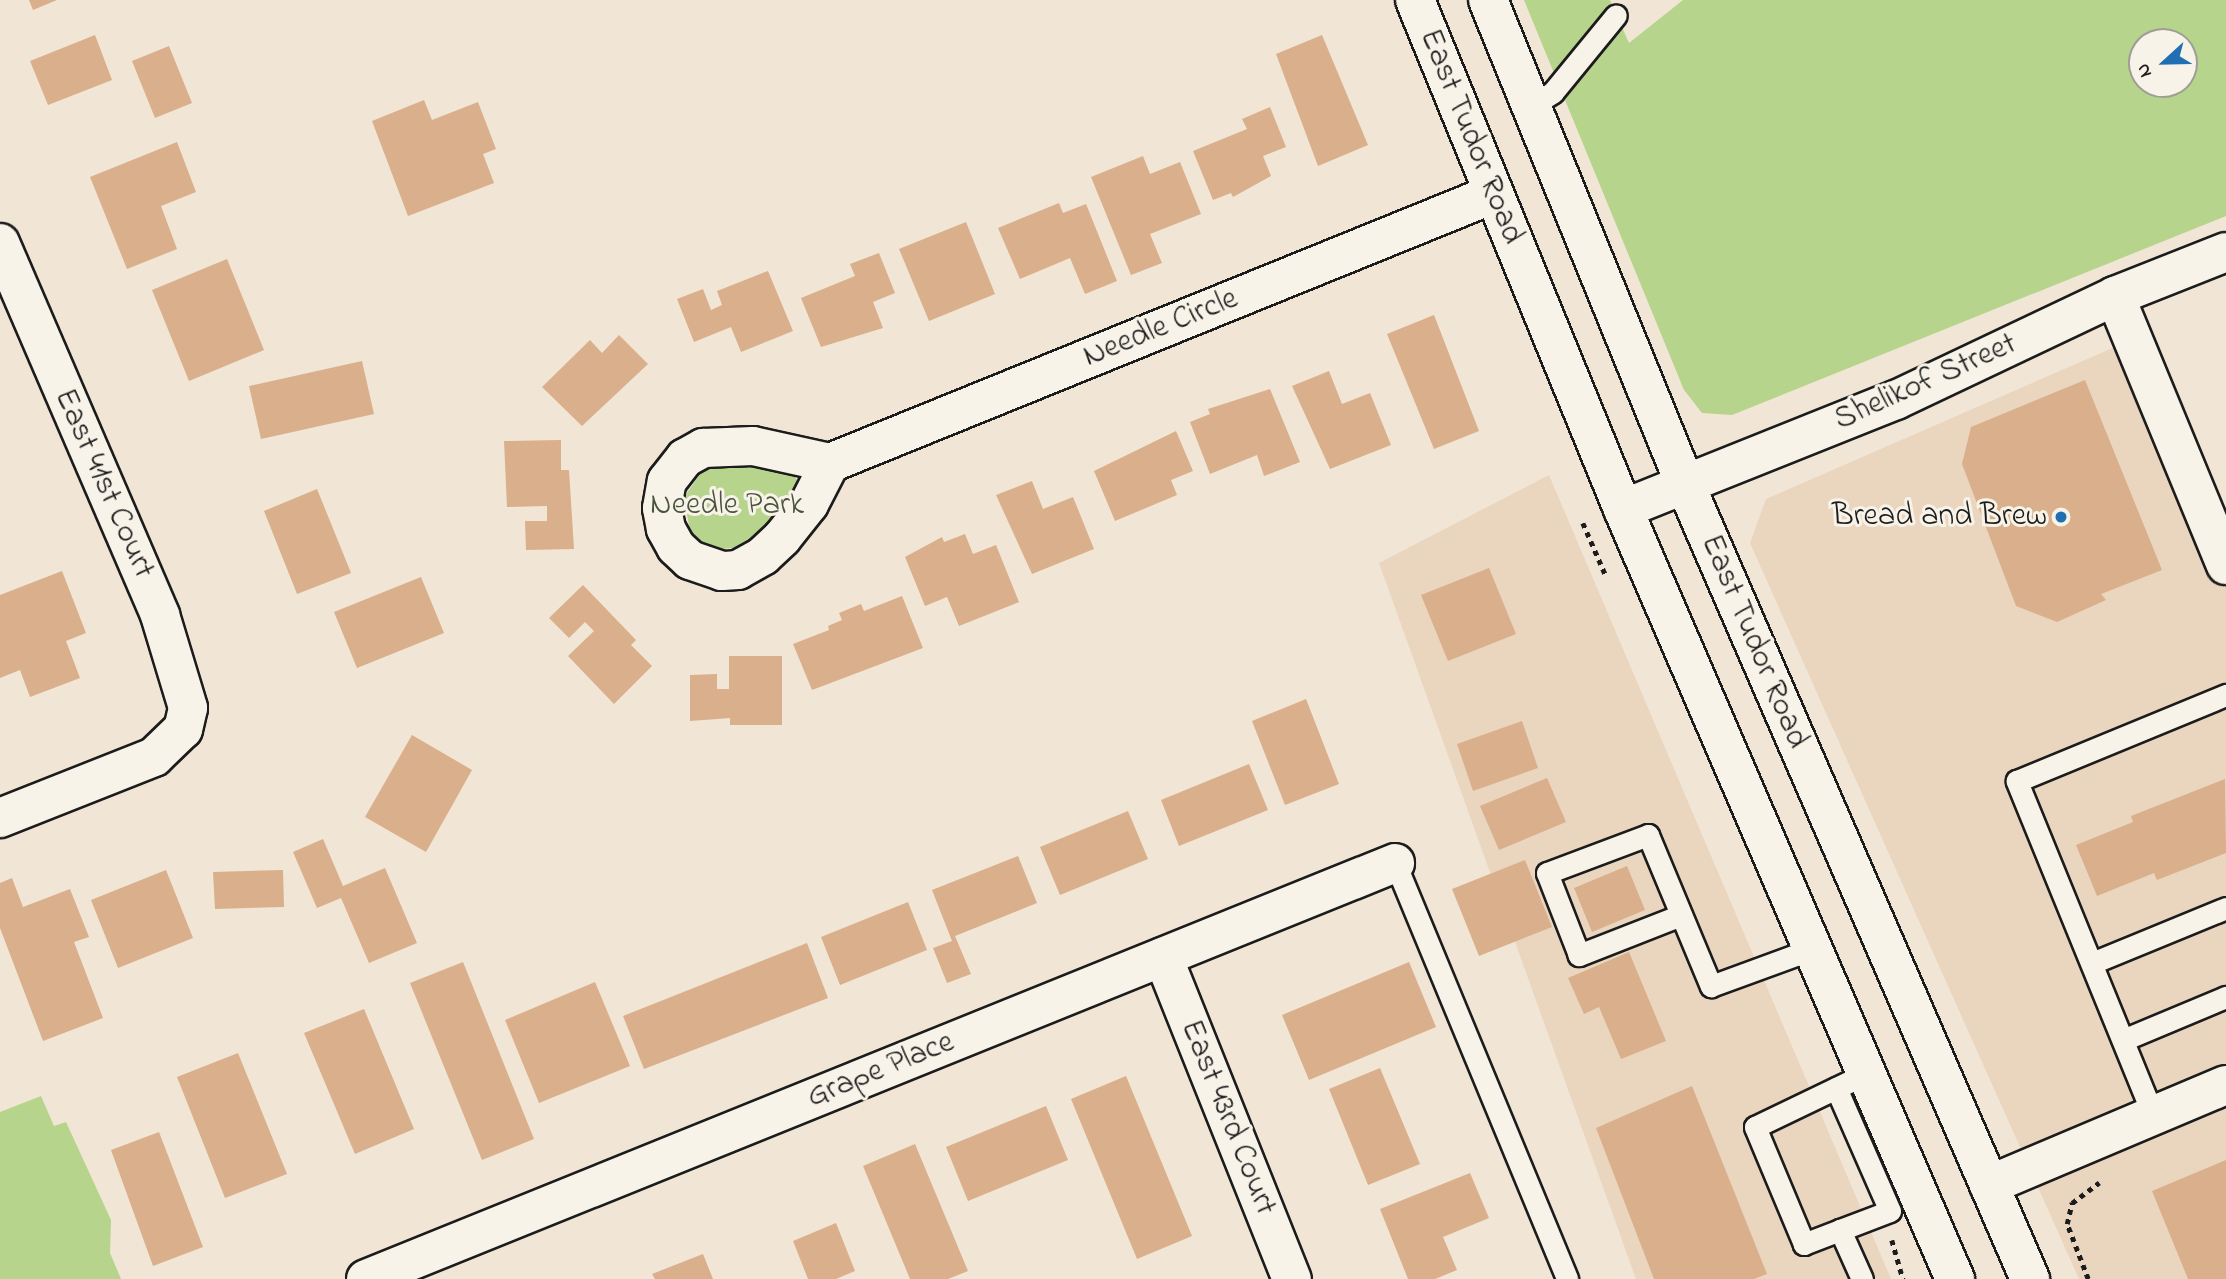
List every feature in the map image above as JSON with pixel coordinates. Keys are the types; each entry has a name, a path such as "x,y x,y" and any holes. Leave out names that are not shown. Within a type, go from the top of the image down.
{"street":[{"name":"East Tudor Road","path":"1415,0 1623,509 1812,949 1851,1080 1951,1278"},
{"name":"East Tudor Road","path":"1488,0 1685,484 2030,1279"},
{"name":"Needle Circle","path":"830,463 1493,194"},
{"name":"East 41st Court","path":"0,243 160,615 188,708 183,729 154,757 0,818"},
{"name":"Shelikof Street","path":"1623,509 1896,400 2115,296 2226,252"},
{"path":"2115,296 2226,565"},
{"name":"Grape Place","path":"366,1279 1395,863"},
{"name":"East 43rd Court","path":"1163,957 1292,1279"},
{"path":"1989,1185 2226,1085"}],"lane":[{"path":"1531,106 1553,92 1616,15"},
{"path":"2153,1115 2017,782 2226,695"},
{"path":"1681,915 1579,955 1547,873 1648,835 1711,986 1812,949"},
{"path":"1395,863 1567,1279"},
{"path":"2092,963 2226,908"},
{"path":"2123,1040 2226,997"},
{"path":"1851,1080 1889,1211 1840,1230 1804,1244 1755,1127 1851,1080"},
{"path":"1840,1230 1862,1279"}],"path":[{"path":"2088,1279 2067,1224 2072,1203 2102,1181"}],"shaded area":[{"path":"2147,333 2226,530 2226,1279 2079,1279 1750,543 1766,499"},
{"path":"1549,475 1891,1279 1636,1279 1379,563"}],"green space":[{"path":"1524,0 1610,0 1629,43 1683,0 2226,0 2226,216 1732,415 1702,413 1684,390"},
{"name":"Needle Park","path":"738,464 794,473 798,483 763,531 743,547 719,549 704,544 690,531 684,497 703,470"},
{"path":"41,1096 54,1126 66,1122 111,1220 110,1253 121,1279 0,1279 0,1112"}],"building":[{"path":"29,0 57,0 33,10"},
{"path":"95,35 112,80 48,105 30,61"},
{"path":"1322,35 1368,145 1318,166 1276,54"},
{"path":"169,46 192,103 155,118 132,61"},
{"path":"424,100 432,120 478,102 496,149 483,154 494,183 408,216 372,121"},
{"path":"1270,107 1286,147 1263,156 1271,176 1233,197 1231,193 1213,200 1193,151 1247,129 1242,119"},
{"path":"177,142 196,192 161,206 177,249 127,269 90,177"},
{"path":"1143,156 1150,174 1180,162 1201,214 1150,234 1162,263 1131,275 1091,177"},
{"path":"1059,203 1063,213 1086,204 1117,281 1085,294 1070,258 1020,279 998,228"},
{"path":"966,222 995,294 929,321 899,249"},
{"path":"879,253 895,293 873,302 883,328 821,347 801,298 855,276 850,264"},
{"path":"227,259 264,350 189,381 152,290"},
{"path":"768,271 793,331 741,352 731,327 694,342 677,299 703,289 711,310 722,305 717,291"},
{"path":"1434,315 1479,431 1434,449 1387,334"},
{"path":"619,335 648,364 582,426 542,387 590,340 602,353"},
{"path":"362,361 374,414 261,439 249,386"},
{"path":"1329,371 1342,404 1370,393 1391,445 1330,469 1292,386"},
{"name":"Bread and Brew","path":"2085,380 2162,570 2101,594 2106,600 2057,622 2016,606 1962,464 1971,427"},
{"path":"1270,389 1300,462 1264,476 1257,455 1210,474 1190,422 1210,414 1208,409"},
{"path":"1176,431 1193,471 1171,480 1177,495 1115,521 1094,471"},
{"path":"561,440 561,470 569,470 574,549 526,550 525,521 547,521 547,506 507,507 504,441"},
{"path":"1032,481 1043,509 1073,497 1094,549 1032,574 996,495"},
{"path":"317,489 351,573 297,594 264,511"},
{"path":"965,534 973,554 996,545 1019,602 959,626 947,597 925,606 905,557 942,537 944,542"},
{"path":"1489,568 1516,634 1448,661 1421,595"},
{"path":"62,571 86,633 66,641 80,678 30,697 20,670 0,678 0,595"},
{"path":"421,577 444,633 357,668 334,612"},
{"path":"583,585 636,640 631,645 652,666 614,704 568,656 594,631 585,622 569,638 549,618"},
{"path":"902,596 923,648 812,690 793,644 829,630 828,626 842,620 839,613 861,604 864,611"},
{"path":"729,656 782,656 782,725 730,725 730,718 690,721 690,675 717,674 717,689 729,689"},
{"path":"1306,699 1339,784 1285,805 1252,721"},
{"path":"1522,721 1538,768 1473,791 1457,744"},
{"path":"412,735 472,770 426,852 365,817"},
{"path":"1249,764 1268,810 1179,846 1161,800"},
{"path":"1547,778 1566,822 1499,850 1480,806"},
{"path":"2225,779 2226,853 2157,880 2154,873 2097,896 2076,845 2133,822 2131,816"},
{"path":"1128,811 1148,859 1060,895 1040,847"},
{"path":"323,839 343,886 385,868 417,943 369,963 341,898 317,908 293,852"},
{"path":"1018,856 1037,903 955,936 971,974 947,983 933,948 952,941 932,890"},
{"path":"1525,860 1552,927 1479,956 1452,889"},
{"path":"1627,866 1645,910 1592,932 1574,888"},
{"path":"166,870 193,938 118,968 91,900"},
{"path":"283,870 284,907 215,909 213,872"},
{"path":"12,878 23,907 70,889 89,937 74,942 103,1018 43,1041 0,928 0,883"},
{"path":"908,902 927,950 840,985 821,937"},
{"path":"807,943 828,998 644,1069 623,1016"},
{"path":"1629,952 1666,1041 1621,1059 1599,1007 1584,1014 1568,978"},
{"path":"463,962 534,1139 482,1160 410,983"},
{"path":"1409,962 1436,1027 1309,1080 1282,1015"},
{"path":"595,982 630,1066 539,1103 505,1020"},
{"path":"364,1009 414,1129 355,1154 304,1033"},
{"path":"238,1053 287,1174 225,1198 177,1077"},
{"path":"1380,1068 1420,1164 1368,1185 1329,1089"},
{"path":"1126,1076 1192,1236 1137,1259 1071,1099"},
{"path":"1692,1086 1767,1274 1754,1279 1654,1279 1596,1128"},
{"path":"1046,1106 1068,1160 968,1201 946,1147"},
{"path":"159,1132 203,1247 153,1266 111,1150"},
{"path":"915,1144 968,1271 948,1279 910,1279 863,1166"},
{"path":"2226,1160 2226,1279 2188,1279 2152,1191"},
{"path":"1470,1173 1489,1218 1443,1237 1457,1270 1435,1279 1408,1279 1380,1209"},
{"path":"836,1223 855,1271 836,1279 808,1279 793,1241"},
{"path":"703,1254 713,1279 655,1279 652,1274"}],"place":[{"name":"Bread and Brew","path":"2061,517"}]}
